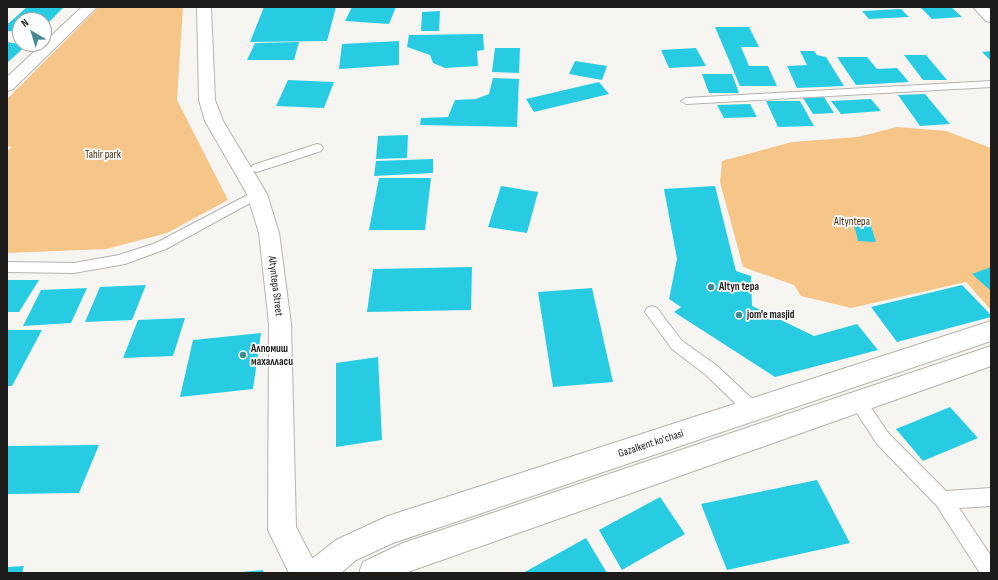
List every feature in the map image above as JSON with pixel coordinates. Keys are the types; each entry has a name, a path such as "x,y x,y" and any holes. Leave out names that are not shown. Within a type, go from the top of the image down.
{"main road":[{"path":"7,86 90,7"},
{"name":"Altyntepa Street","path":"204,7 207,100 214,120 257,194 269,233 280,324 282,530 305,573"},
{"path":"980,7 991,18"},
{"name":"Gazalkent ko'chasi","path":"374,573 402,558 849,391 991,331"},
{"name":"Gazalkent ko'chasi","path":"319,573 346,550 388,530 753,410 849,391 991,356"}],"lane":[{"path":"686,101 991,84"},
{"path":"257,168 317,148"},
{"path":"7,267 74,268 120,260 161,246 257,194"},
{"path":"652,312 677,345 711,370 753,410"},
{"path":"849,391 884,439 943,500 990,573"},
{"path":"943,500 991,497"}],"green space":[{"name":"Tahir park","path":"99,7 183,7 177,100 228,200 167,233 106,249 7,253 7,152 11,147 7,146 7,99"},
{"name":"Altyntepa","path":"897,127 946,131 991,148 991,310 966,282 851,308 801,296 794,285 743,267 720,182 722,161 792,142 858,137"}],"building":[{"path":"27,7 63,8 52,19 52,12 21,12"},
{"path":"264,7 336,7 327,41 250,42"},
{"path":"352,7 396,7 389,24 345,21"},
{"path":"920,7 951,7 962,17 932,19"},
{"path":"901,9 909,17 869,19 862,11"},
{"path":"440,11 439,31 421,31 422,12"},
{"path":"12,20 12,31 7,31 7,23"},
{"path":"715,27 749,27 759,47 741,47 749,66 768,66 777,86 740,86"},
{"path":"483,34 484,50 477,51 478,66 445,68 433,63 430,55 407,47 409,35"},
{"path":"399,41 399,65 339,69 342,44"},
{"path":"7,42 12,43 12,52 19,52 7,63"},
{"path":"299,42 294,60 247,60 255,43"},
{"path":"495,48 520,48 519,73 492,72"},
{"path":"696,48 706,66 669,68 661,50"},
{"path":"800,51 814,51 817,55 826,57 844,86 797,88 787,66 807,65"},
{"path":"991,51 991,61 982,52"},
{"path":"904,55 926,55 947,80 923,80"},
{"path":"837,57 867,57 877,69 897,68 909,82 856,85"},
{"path":"575,61 607,66 602,80 569,74"},
{"path":"702,74 732,74 739,93 709,93"},
{"path":"493,78 519,79 517,127 420,125 421,118 448,117 455,100 476,99 489,94"},
{"path":"288,80 334,82 324,108 276,106"},
{"path":"599,82 609,94 534,112 526,99"},
{"path":"925,94 950,124 920,126 898,95"},
{"path":"824,97 834,113 813,114 803,98"},
{"path":"871,99 881,111 841,114 831,101"},
{"path":"766,101 800,101 814,126 778,127"},
{"path":"750,104 757,117 724,118 717,105"},
{"path":"408,135 407,158 376,159 378,136"},
{"path":"433,159 433,173 374,176 376,161"},
{"path":"379,178 431,178 425,230 369,230"},
{"path":"501,186 538,192 527,233 488,227"},
{"name":"Altyn tepa","path":"715,186 736,271 751,276 752,306 814,336 857,324 878,350 775,377 674,312 681,307 669,299 677,259 664,189"},
{"path":"854,225 871,226 876,242 858,241"},
{"path":"472,267 471,310 367,312 373,269"},
{"path":"991,267 991,291 972,274"},
{"path":"7,280 39,280 19,312 7,312"},
{"path":"146,285 132,320 85,322 100,287"},
{"path":"962,285 991,315 991,317 897,342 871,307"},
{"path":"87,288 71,323 23,326 41,290"},
{"path":"592,288 613,382 553,387 538,292"},
{"path":"185,318 173,356 123,358 138,320"},
{"path":"7,330 42,330 12,386 7,386"},
{"path":"261,333 253,389 180,397 193,340"},
{"path":"378,357 382,440 336,447 336,363"},
{"path":"950,407 978,438 923,461 896,429"},
{"path":"99,445 79,493 7,494 7,446"},
{"path":"817,480 850,543 727,570 701,504"},
{"path":"660,497 685,534 622,570 599,530"},
{"path":"586,538 607,573 523,573"},
{"path":"24,566 22,573 7,573 7,567"},
{"path":"263,570 263,573 242,573 242,572"}],"place":[{"name":"Altyn tepa","path":"711,287"},
{"name":"jom'e masjid","path":"739,315"},
{"name":"Алпомиш махалласи","path":"243,355"}]}
